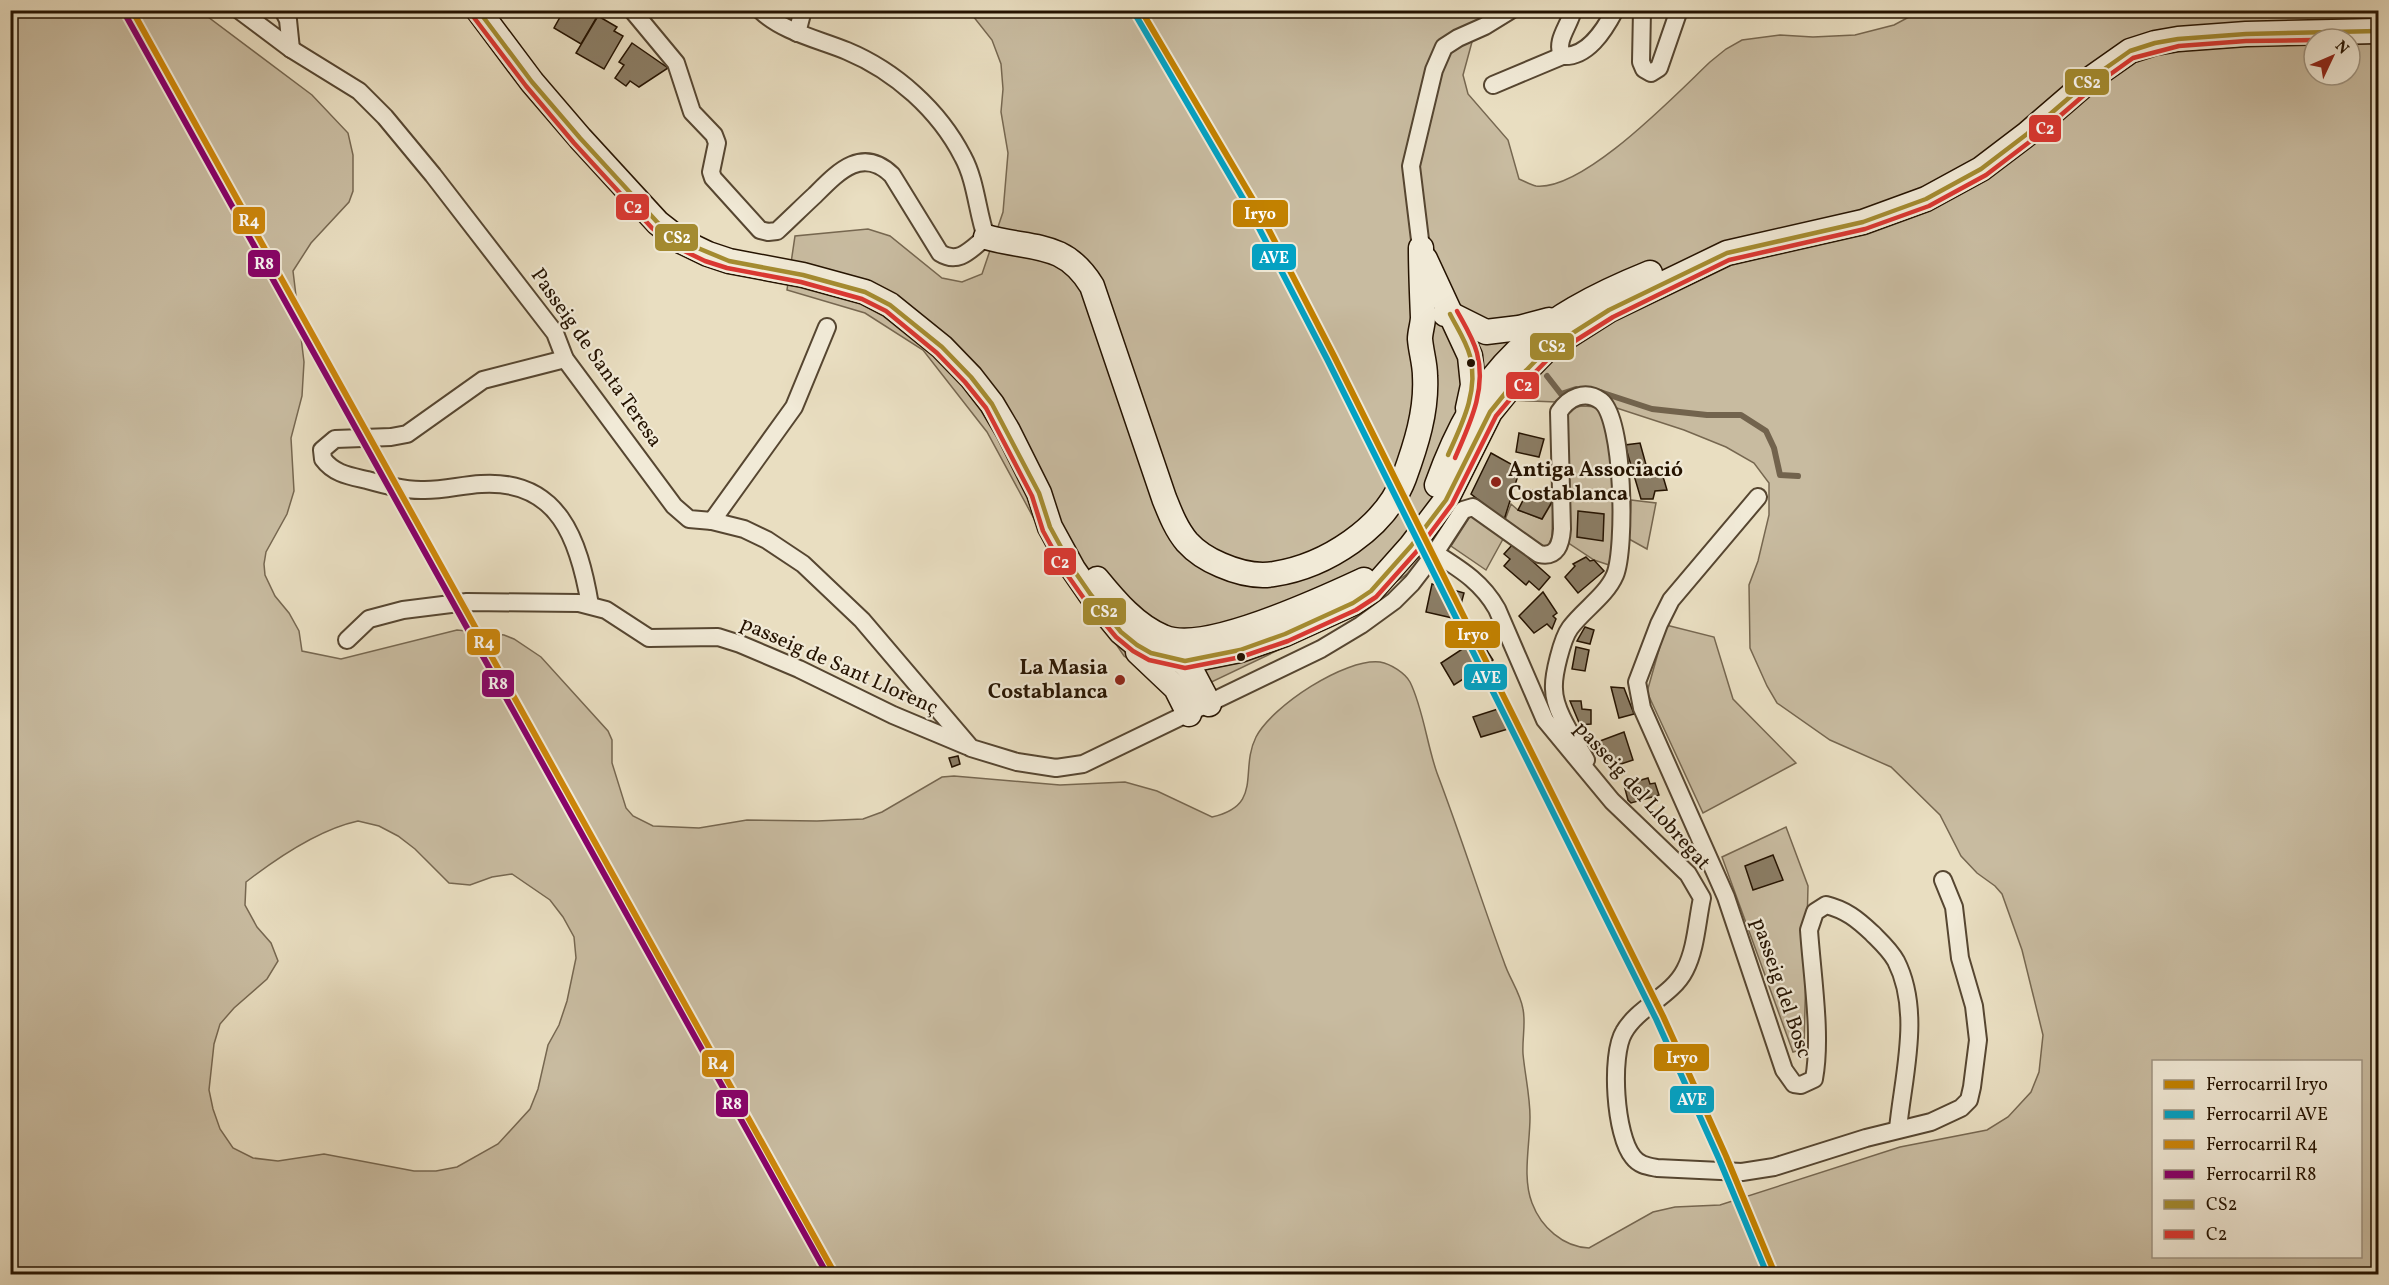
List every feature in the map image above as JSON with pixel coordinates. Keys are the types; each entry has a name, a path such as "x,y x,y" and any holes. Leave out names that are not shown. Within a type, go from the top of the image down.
{"main road":[{"path":"478,10 532,82 580,138 658,223 681,241 729,261 814,278 865,292 912,320 942,347 971,377 992,404 1008,430 1039,493 1093,575 1112,597 1185,661 1199,709"},
{"path":"1425,524 1445,464 1466,417 1481,392 1503,365 1529,340 1558,318 1598,294 1688,258 1727,253 1863,222 1934,195 1981,169 2111,63 2130,51 2155,43 2246,34 2379,31"},
{"path":"986,237 1059,252 1079,267 1092,286 1175,525 1188,543 1211,561 1251,574 1272,575 1312,563 1355,539 1384,513 1393,500 1409,463 1424,409 1425,373 1420,339 1423,319 1421,248"},
{"path":"1421,248 1470,356 1473,385 1466,417"},
{"path":"1121,632 1151,653 1185,661 1240,650 1322,618 1371,591 1446,500 1490,412 1510,386 1546,350 1609,310 1727,253"},
{"path":"1423,319 1450,314 1486,332 1499,353 1503,365 1490,412"},
{"path":"1486,332 1519,328 1558,318"},
{"path":"1470,356 1491,364 1503,365 1514,364 1546,350"},
{"path":"1039,493 1050,527 1072,569 1090,595 1142,658 1199,709"},
{"path":"1148,628 1164,638 1182,641 1203,639 1247,627 1318,601 1393,566"},
{"path":"1176,688 1176,678 1185,661 1197,651 1247,627"}],"street":[{"name":"Passeig de Santa Teresa","path":"238,10 291,49 359,92 392,125 555,333 565,359 674,506 689,519 712,521 744,529 767,540 803,564 862,620 971,748"},
{"path":"283,10 288,20 291,49"},
{"path":"632,10 676,63 692,112 714,135 717,143 711,172 713,178 760,230 777,231 836,174 861,162 872,162 884,167 892,176 940,253 949,259 964,254 986,237 964,158 948,133 920,99 882,68 863,58 782,26 760,10"},
{"path":"797,33 803,10"},
{"path":"1421,248 1411,166 1434,70 1444,47 1511,10"},
{"path":"1562,56 1559,49 1560,39 1566,31 1573,10"},
{"path":"1493,85 1562,56 1570,57 1580,53 1600,33 1616,10"},
{"path":"1642,10 1641,62 1644,69 1652,73 1659,68 1678,10"},
{"path":"712,521 794,407 827,327"},
{"path":"565,359 483,380 407,434 335,439 322,450 323,459 336,472 389,486 421,490 481,484 514,485 529,490 557,511 571,534 591,604"},
{"path":"1199,709 1321,650 1397,598 1435,554 1463,510 1473,507 1539,554 1546,556 1553,554 1561,543 1562,528 1557,419 1564,404 1574,397 1584,395 1600,400 1608,409 1617,450 1621,483 1616,574 1609,585 1570,628 1564,642 1553,688 1560,714 1598,784"},
{"name":"passeig del Bosc","path":"1758,497 1671,600 1636,682 1642,708 1726,897 1784,1070 1794,1084 1801,1085 1814,1079 1816,1068 1817,1048 1809,930 1815,912 1826,905 1843,909 1885,946 1895,960 1908,999 1909,1034 1898,1130"},
{"name":"passeig del Llobregat","path":"1435,554 1479,583 1489,595 1545,720 1598,784 1688,874 1702,898 1685,971 1629,1025 1618,1042 1615,1060 1617,1101 1627,1147 1632,1156 1643,1166 1742,1172 1774,1167 1931,1122 1961,1108 1968,1100 1978,1040 1974,1006 1960,958 1954,907 1943,880"},
{"name":"passeig de Sant Llorenç","path":"347,640 369,619 403,610 467,602 591,604 606,610 649,638 718,637 740,644 799,669 893,715 971,748 1017,762 1056,768 1083,764 1199,709"},
{"path":"1702,898 1726,897"}],"shaded area":[{"path":"1922,10 2378,11 2378,1274 11,1274 10,11 200,11 312,95 348,133 353,155 353,191 349,202 311,243 293,271 304,362 302,396 291,438 294,491 287,514 266,552 265,575 275,596 289,613 299,631 302,651 341,659 457,630 504,635 514,639 541,657 608,731 612,740 612,763 626,808 633,816 653,826 699,828 747,820 863,819 882,812 942,777 954,776 1060,785 1125,782 1157,791 1212,817 1228,812 1238,804 1247,785 1251,750 1256,737 1264,725 1293,699 1330,676 1365,663 1384,663 1401,672 1410,682 1414,692 1437,773 1506,968 1522,1003 1523,1054 1530,1109 1527,1183 1532,1203 1541,1220 1554,1234 1570,1244 1589,1248 1653,1212 1675,1207 1720,1205 1900,1147 1987,1130 2008,1117 2031,1092 2039,1072 2043,1035 2022,950 2002,894 1961,856 1940,815 1891,767 1830,740 1777,703 1767,686 1750,648 1749,585 1758,561 1769,515 1769,483 1754,463 1726,447 1684,430 1583,397 1557,402 1508,400 1475,448 1421,561 1413,570 1337,622 1199,688 1153,676 1124,656 1045,539 987,432 923,350 865,313 787,290 795,236 868,229 890,236 942,278 962,282 982,274 1003,212 1008,153 1001,112 1003,89 1001,64 992,40 969,11 1483,11 1479,16 1463,75 1468,94 1508,140 1519,179 1536,186 1556,183 1579,173 1603,157 1653,117 1710,62 1742,40 1780,35 1813,37 1855,35 1894,25","holes":["358,821 379,826 398,836 415,849 449,883 470,885 492,877 512,874 550,900 563,917 574,937 576,958 567,1001 559,1025 548,1045 538,1089 530,1109 498,1144 457,1167 436,1171 414,1171 324,1154 278,1161 253,1158 233,1148 220,1129 209,1090 214,1044 220,1024 234,1008 267,979 278,961 271,943 257,927 245,905 246,882 271,863 314,837"]},
{"path":"1600,407 1608,421 1619,508 1609,565 1594,560 1567,542 1563,420 1571,408"},
{"path":"1631,500 1656,503 1647,549 1629,539"},
{"path":"1553,501 1552,537 1548,546 1538,545 1505,520 1511,504 1518,510 1542,519"},
{"path":"1471,515 1503,539 1486,570 1451,546"},
{"path":"1666,625 1714,637 1733,699 1796,763 1703,813 1647,692"},
{"path":"1786,827 1808,886 1804,1049 1793,1052 1722,857"}],"building":[{"path":"564,10 601,10 581,44 554,28"},
{"path":"598,16 617,27 614,31 623,36 604,69 576,53"},
{"path":"632,43 668,68 639,87 630,81 626,86 615,78 624,65 619,62"},
{"path":"1519,433 1544,439 1539,457 1516,452"},
{"path":"1640,443 1648,472 1662,473 1667,490 1655,491 1653,499 1641,499 1625,445"},
{"name":"Antiga Associació Costablanca","path":"1491,453 1520,469 1504,520 1471,494"},
{"path":"1529,489 1553,500 1542,519 1518,510"},
{"path":"1578,511 1604,514 1603,541 1577,537"},
{"path":"1513,544 1550,577 1539,590 1529,581 1526,585 1504,566 1510,559 1504,554"},
{"path":"1586,557 1590,561 1594,560 1604,571 1578,593 1565,577 1575,566 1573,564"},
{"path":"1432,584 1464,593 1457,619 1426,612"},
{"path":"1543,592 1557,613 1553,616 1556,619 1552,629 1547,624 1534,633 1519,616"},
{"path":"1585,627 1594,630 1590,644 1577,641"},
{"path":"1479,638 1493,660 1454,685 1441,663"},
{"path":"1576,647 1589,650 1585,671 1572,669"},
{"path":"1611,687 1624,688 1634,714 1619,718"},
{"path":"1570,701 1581,701 1582,709 1591,710 1591,724 1580,725"},
{"path":"1501,708 1502,716 1513,712 1518,726 1481,737 1473,717"},
{"path":"1624,732 1633,760 1609,768 1600,741"},
{"path":"958,756 960,764 952,767 949,758"},
{"path":"1648,778 1650,784 1655,783 1659,795 1631,803 1624,785"},
{"path":"1773,855 1783,880 1753,890 1745,866"}],"waterway":[{"path":"1547,376 1561,394 1576,389"},
{"path":"1597,391 1652,409 1707,415 1741,415 1766,431 1774,448 1780,475 1798,476"}],"rail line":[{"name":"R4","path":"132,10 835,1274"},
{"name":"Iryo","path":"1141,10 1255,203 1334,356 1663,1016 1726,1156 1775,1274"},
{"name":"R8","path":"125,14 827,1274"},
{"name":"AVE","path":"1135,14 1248,207 1327,359 1656,1019 1719,1159 1767,1274"}],"transit line":[{"name":"CS2","path":"478,10 532,82 580,138 658,223 681,241 729,261 803,275 865,292 890,305 942,347 971,377 992,404 1039,493 1050,527 1073,569 1091,595 1121,632 1137,645 1151,653 1185,661 1240,650 1285,634 1353,603 1371,591 1411,546 1446,500 1490,412 1511,386 1546,350 1609,310 1727,253 1863,222 1926,199 1981,169 2027,134 2093,77 2130,51 2178,39 2246,34 2378,31"},
{"name":"C2","path":"472,15 526,86 574,143 652,228 676,247 705,261 727,268 801,282 862,299 886,311 937,353 986,408 1032,496 1043,531 1066,573 1085,600 1116,637 1133,651 1149,660 1185,668 1241,657 1288,641 1356,610 1376,597 1417,551 1452,504 1496,416 1517,391 1551,356 1613,317 1729,260 1865,229 1929,206 1986,175 2032,140 2098,83 2133,58 2179,46 2246,41 2302,40"},
{"name":"C2","path":"1455,458 1475,407 1480,380 1477,353 1457,311"},
{"name":"CS2","path":"1448,455 1468,407 1472,382 1470,356 1450,314"}],"place":[{"name":"Antiga Associació Costablanca","path":"1496,482"},
{"name":"La Masia Costablanca","path":"1120,680"}]}
